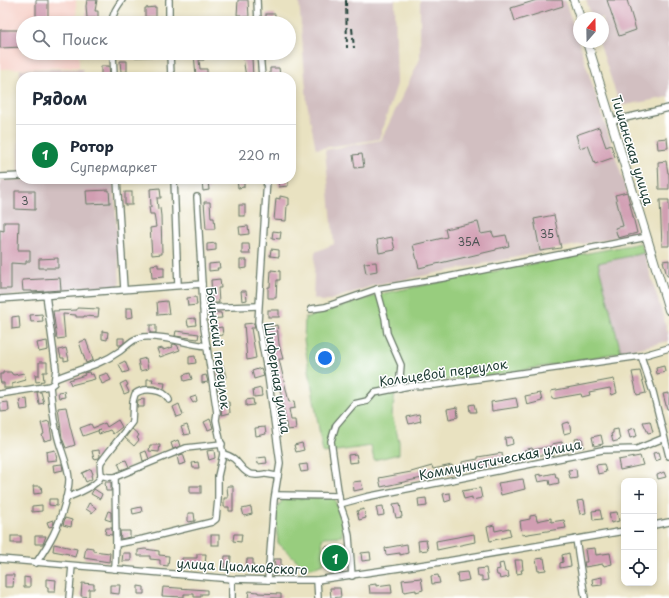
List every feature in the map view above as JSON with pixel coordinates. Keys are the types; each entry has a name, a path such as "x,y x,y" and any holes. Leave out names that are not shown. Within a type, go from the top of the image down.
{"main road":[{"path":"574,0 578,12"},
{"name":"Тишанская улица","path":"589,48 669,310"}],"street":[{"path":"113,16 122,0"},
{"path":"169,0 170,16"},
{"path":"257,0 258,16"},
{"path":"113,60 114,72"},
{"path":"170,60 171,72"},
{"path":"261,60 262,72"},
{"path":"612,121 669,108"},
{"path":"0,177 16,176"},
{"path":"117,184 124,289"},
{"path":"174,184 178,285"},
{"name":"Шиферная улица","path":"267,184 258,306 259,331 268,376 280,463 268,580"},
{"path":"197,197 202,284"},
{"path":"311,309 325,307 377,289 443,278 647,237"},
{"name":"Боинский переулок","path":"0,299 202,284 207,346 217,413 216,420 223,454 218,476 216,519 212,522 170,533 116,544"},
{"path":"377,289 385,318 387,333 401,365 399,388"},
{"path":"0,394 50,386 54,383 56,369 46,295"},
{"path":"203,308 258,306"},
{"path":"55,379 96,365 121,350 132,340 143,337 174,339 207,346"},
{"name":"Кольцевой переулок","path":"352,576 349,536 340,504 331,441 336,425 354,404 367,400 374,393 399,388 442,384 642,356 669,348"},
{"path":"642,356 653,392 669,456"},
{"path":"36,562 50,542 56,530 66,498 69,480 68,467 53,418 50,386"},
{"path":"66,498 90,487 99,480 99,467 101,462 132,422 133,401 135,394 143,390 162,392 168,397 169,400"},
{"name":"Коммунистическая улица","path":"340,504 366,497 602,450 637,448 664,438"},
{"path":"100,475 108,478 115,477 186,448 222,444"},
{"path":"223,454 237,460 247,472 254,475 266,474 278,476"},
{"path":"115,477 115,569"},
{"path":"276,495 339,496"},
{"path":"657,524 669,522"},
{"name":"улица Циолковского","path":"0,559 232,579 316,580 352,576 621,532"},
{"path":"576,540 586,598"},
{"path":"69,598 72,566"},
{"path":"232,579 232,598"},
{"path":"316,580 318,598"}],"shaded area":[{"path":"0,0 76,0 77,16 16,16 16,60 79,60 79,67 0,69"},
{"path":"299,0 395,0 397,84 379,139 316,149 307,103"},
{"path":"420,0 565,0 573,25 573,48 580,48 627,192 637,233 372,286 324,302 313,298 315,252 334,244 325,150 381,140 420,59"},
{"path":"586,0 669,0 669,97 620,106 601,48 609,48 609,12 590,12"},
{"path":"20,69 83,69 83,72 20,72"},
{"path":"0,180 16,180 16,184 114,184 120,287 0,296"},
{"path":"644,253 669,336 669,341 621,352 598,263"}],"green space":[{"path":"641,243 644,253 598,263 621,352 488,376 439,381 395,393 392,415 399,441 399,454 374,460 371,446 323,453 304,340 305,317 385,293"},
{"path":"334,497 343,525 342,536 324,537 322,540 324,564 305,568 278,543 275,512 283,499"}],"building":[{"path":"36,0 48,0 48,16 36,16"},
{"path":"87,0 97,0 95,11 98,11 98,16 87,16"},
{"path":"238,0 248,0 249,16 237,15"},
{"path":"537,0 562,0 563,6 515,21 511,8"},
{"path":"607,0 627,0 636,30 619,36"},
{"path":"156,7 156,16 145,16 145,8"},
{"path":"266,14 275,14 275,16 266,16"},
{"path":"0,30 16,30 16,47 0,48"},
{"path":"195,60 199,60 200,69 207,69 207,72 196,72"},
{"path":"243,60 252,60 253,72 245,72"},
{"path":"120,61 127,61 127,72 121,72"},
{"path":"101,66 109,66 110,72 101,72"},
{"path":"270,68 279,68 280,72 270,72"},
{"path":"599,127 606,147 611,145 615,157 595,164 588,145 580,148 576,135"},
{"path":"667,138 668,148 658,149 657,139"},
{"path":"362,154 364,167 355,168 353,155"},
{"path":"666,161 669,173 669,189 659,189 658,162"},
{"path":"202,184 208,184 209,190 203,191"},
{"path":"238,184 244,184 244,187 238,188"},
{"path":"278,184 288,184 288,186 279,187"},
{"path":"160,188 161,198 157,198 158,209 160,208 161,216 162,254 152,255 150,228 156,227 154,214 150,214 150,189"},
{"path":"109,190 110,203 87,204 86,191"},
{"path":"15,191 35,191 35,210 15,209"},
{"path":"125,192 132,192 132,205 125,205"},
{"path":"627,192 637,233 618,238 615,228 623,226 615,195"},
{"path":"280,196 289,198 286,221 274,220 276,198 280,199"},
{"path":"660,200 669,200 669,246 662,246"},
{"path":"204,202 210,202 211,218 214,218 215,229 206,229"},
{"path":"239,205 245,205 245,216 239,216"},
{"path":"554,215 561,248 540,251 534,219"},
{"path":"4,222 19,222 18,250 30,250 30,261 26,261 26,264 11,263 11,289 0,289 0,230 4,231"},
{"path":"478,222 481,234 492,232 494,237 506,235 509,246 419,268 413,245 447,237 445,229"},
{"path":"248,226 249,234 240,235 239,227"},
{"path":"273,231 281,232 280,239 272,238"},
{"path":"392,237 395,250 379,253 377,240"},
{"path":"216,243 216,250 207,251 207,244"},
{"path":"242,244 249,244 250,254 242,254"},
{"path":"271,249 279,250 279,257 270,256"},
{"path":"58,258 58,268 39,268 39,259"},
{"path":"240,260 247,260 247,268 240,269"},
{"path":"669,260 669,276 667,276 663,261"},
{"path":"376,262 377,271 366,273 364,263"},
{"path":"219,263 220,268 217,268 218,270 209,271 209,264"},
{"path":"158,264 158,267 164,267 164,277 152,278 151,265"},
{"path":"271,270 280,271 280,280 277,280 276,298 268,298"},
{"path":"60,278 61,290 32,292 23,291 22,280"},
{"path":"220,279 221,288 218,288 219,303 211,303 211,280"},
{"path":"241,291 246,291 247,300 242,301"},
{"path":"196,297 197,305 188,306 187,298"},
{"path":"167,301 169,314 158,315 157,302"},
{"path":"77,308 99,309 98,317 76,317 76,315 63,314 65,338 57,339 53,311 77,310"},
{"path":"126,308 132,308 133,317 126,318"},
{"path":"268,310 279,310 279,317 268,317"},
{"path":"211,312 221,313 222,318 211,319"},
{"path":"42,314 43,321 31,322 30,315"},
{"path":"19,316 20,328 12,329 12,317"},
{"path":"195,318 196,325 188,326 187,319"},
{"path":"254,323 255,328 251,328 256,358 247,360 244,324"},
{"path":"150,325 156,325 156,333 150,333"},
{"path":"277,325 279,344 283,359 279,359 289,402 294,401 295,408 289,409 291,420 295,420 296,429 287,430 281,394 265,328"},
{"path":"222,327 223,335 218,336 218,333 211,334 210,329"},
{"path":"102,331 108,332 107,340 102,339"},
{"path":"176,331 199,334 198,339 175,336"},
{"path":"118,338 124,338 124,343 118,345"},
{"path":"86,340 93,360 86,363 79,342"},
{"path":"47,341 48,350 39,352 37,343"},
{"path":"172,345 177,345 180,350 160,357 157,349 163,348 163,350 173,347"},
{"path":"66,348 69,360 64,361 64,358 61,358 59,350"},
{"path":"195,356 196,363 189,364 189,357"},
{"path":"146,358 148,369 140,371 138,360"},
{"path":"125,361 129,371 123,373 119,364"},
{"path":"39,362 47,362 47,372 43,372 44,381 36,382 35,375 39,375"},
{"path":"223,365 226,377 223,378 224,381 217,382 216,377 218,377 216,367"},
{"path":"664,366 665,372 657,374 656,368"},
{"path":"261,368 264,376 254,379 252,371"},
{"path":"640,371 646,393 637,395 632,372"},
{"path":"3,372 11,372 14,375 24,373 26,380 12,384 12,388 4,388 4,383 1,383 0,379 0,374 3,374"},
{"path":"89,372 90,375 93,374 95,379 71,385 69,380 85,375 84,373"},
{"path":"107,373 111,380 102,384 99,376"},
{"path":"190,373 192,379 184,381 183,375"},
{"path":"206,375 208,382 202,383 202,376"},
{"path":"147,379 153,379 152,382 165,383 164,389 155,386 147,386"},
{"path":"614,379 617,393 612,395 610,388 589,392 590,395 582,397 581,394 552,399 551,391"},
{"path":"126,381 128,385 126,386 129,392 124,394 120,384"},
{"path":"224,383 225,390 218,391 217,386"},
{"path":"261,388 262,396 254,397 253,390"},
{"path":"64,391 65,397 59,398 58,392"},
{"path":"37,392 41,392 44,403 39,404"},
{"path":"540,393 542,401 527,405 525,396"},
{"path":"669,393 669,409 667,409 663,394"},
{"path":"196,396 197,401 193,403 190,398"},
{"path":"516,398 518,407 492,411 491,402"},
{"path":"27,399 28,409 21,410 19,400"},
{"path":"144,399 144,407 137,407 138,400"},
{"path":"253,399 254,405 246,406 246,400"},
{"path":"8,402 9,411 1,412 0,403"},
{"path":"229,402 230,413 222,415 220,403"},
{"path":"179,404 183,415 177,417 173,407"},
{"path":"474,404 476,412 470,412 469,405"},
{"path":"66,407 75,445 66,448 62,438 58,408"},
{"path":"457,407 458,417 449,419 447,409"},
{"path":"419,414 421,421 409,424 407,417"},
{"path":"210,419 213,428 208,430 204,422"},
{"path":"118,420 122,427 113,434 110,430 99,434 98,431 100,430 83,436 80,428 91,424 93,428 105,423 107,427"},
{"path":"49,421 52,439 44,441 41,423"},
{"path":"650,421 653,432 648,433 643,422"},
{"path":"569,422 571,432 564,434 562,424"},
{"path":"187,425 190,434 184,435 181,427"},
{"path":"265,427 266,434 256,436 255,428"},
{"path":"635,428 637,436 630,438 628,430"},
{"path":"132,429 139,435 137,438 139,440 134,446 125,438"},
{"path":"618,429 620,440 613,442 611,434 613,433 613,430"},
{"path":"601,435 603,444 594,446 592,437"},
{"path":"512,437 513,444 506,446 505,438"},
{"path":"582,438 584,447 577,448 575,439"},
{"path":"178,440 180,446 173,449 171,443"},
{"path":"562,442 564,451 525,458 524,450 532,448 533,450 552,446 552,444"},
{"path":"302,443 304,450 296,452 294,445"},
{"path":"150,445 160,445 159,452 149,451"},
{"path":"55,450 57,460 47,461 46,452"},
{"path":"99,450 99,458 94,459 92,451"},
{"path":"214,450 215,458 209,460 207,451"},
{"path":"146,451 149,459 143,461 141,453"},
{"path":"659,452 661,459 655,461 653,453"},
{"path":"502,453 503,462 463,470 462,462 478,459 478,457"},
{"path":"183,454 186,463 179,465 177,456"},
{"path":"356,454 358,462 349,463 348,455"},
{"path":"640,456 643,465 620,470 618,460"},
{"path":"266,457 267,463 258,464 257,458"},
{"path":"126,460 129,467 121,470 118,463"},
{"path":"198,462 199,468 193,468 192,463"},
{"path":"62,464 63,470 54,472 53,465"},
{"path":"307,464 308,471 301,472 299,465"},
{"path":"604,464 606,472 598,474 596,465"},
{"path":"452,465 454,473 445,473 381,487 379,478 411,472 432,466 433,469"},
{"path":"91,469 93,474 91,475 92,479 86,482 82,473"},
{"path":"576,469 577,477 570,478 568,470"},
{"path":"664,472 666,477 658,479 657,475"},
{"path":"555,473 559,483 550,485 549,480 538,482 536,475 541,474 541,476"},
{"path":"523,479 525,489 501,495 498,483"},
{"path":"361,481 363,489 354,491 353,482"},
{"path":"105,482 111,482 111,491 106,491"},
{"path":"33,486 41,486 42,493 34,494"},
{"path":"190,486 201,486 201,493 190,493"},
{"path":"227,486 233,486 233,511 229,511 229,507 224,507 224,498 228,498"},
{"path":"480,488 482,498 472,500 472,497 464,499 462,491"},
{"path":"94,489 102,494 100,499 91,494"},
{"path":"450,493 451,500 445,502 443,494"},
{"path":"426,498 427,506 419,507 418,499"},
{"path":"49,499 57,499 57,506 49,505"},
{"path":"584,500 586,513 580,514 577,501"},
{"path":"89,503 96,508 92,513 86,509"},
{"path":"400,503 402,517 396,518 393,504"},
{"path":"42,505 42,511 32,512 32,506"},
{"path":"383,506 384,515 378,516 376,507"},
{"path":"141,507 142,512 133,514 132,509"},
{"path":"251,507 252,514 244,516 242,509"},
{"path":"364,509 366,518 359,520 357,511"},
{"path":"600,510 602,519 593,520 592,511"},
{"path":"108,511 111,512 111,521 105,519"},
{"path":"617,512 619,521 611,523 609,513"},
{"path":"188,513 194,513 195,521 188,522"},
{"path":"536,515 537,521 551,518 551,522 564,520 566,528 522,535 520,521 530,519 530,516"},
{"path":"65,518 72,520 71,527 63,525"},
{"path":"53,520 53,526 49,527 47,522"},
{"path":"494,525 495,531 509,528 511,536 490,541 487,527"},
{"path":"106,528 112,528 112,535 105,534"},
{"path":"120,531 130,531 130,537 121,539"},
{"path":"234,534 242,534 241,542 233,541"},
{"path":"474,534 475,542 437,550 436,541"},
{"path":"211,535 219,535 219,545 211,545"},
{"path":"11,536 21,536 21,543 11,543"},
{"path":"35,536 46,536 43,544 35,544"},
{"path":"426,540 428,550 419,551 418,541"},
{"path":"54,544 77,549 75,557 68,555 69,554 53,551"},
{"path":"407,544 408,553 400,555 400,553 386,555 385,548"},
{"path":"330,546 331,552 343,551 344,563 326,565 325,547"},
{"path":"86,547 93,548 93,551 110,553 109,562 84,558"},
{"path":"595,548 596,555 610,553 612,564 585,567 584,562 587,562 585,549"},
{"path":"145,549 159,551 159,555 169,556 168,566 160,565 160,560 150,559 150,556 138,556 138,550"},
{"path":"370,552 371,560 362,561 361,553"},
{"path":"123,553 131,553 131,561 122,561"},
{"path":"569,553 571,566 560,568 560,563 563,562 562,555"},
{"path":"197,554 206,554 205,566 182,565 182,558 197,558"},
{"path":"225,556 231,556 230,569 224,568"},
{"path":"544,558 546,570 538,571 536,559"},
{"path":"247,559 253,559 253,568 246,568"},
{"path":"274,559 281,559 281,566 275,566"},
{"path":"515,560 522,560 522,573 517,574"},
{"path":"503,563 505,572 508,571 509,577 500,579 496,570 500,569 499,564"},
{"path":"486,568 488,580 482,581 482,576 478,576 477,569"},
{"path":"467,572 469,580 458,582 457,573"},
{"path":"5,575 14,575 13,587 5,587"},
{"path":"438,575 440,583 432,584 431,576"},
{"path":"24,577 30,578 30,587 24,587"},
{"path":"602,577 602,585 593,586 592,579"},
{"path":"421,578 423,590 416,592 416,590 404,592 402,580"},
{"path":"46,579 56,580 55,592 48,592 48,587 46,587"},
{"path":"82,583 94,584 94,589 89,589 89,597 81,596"},
{"path":"376,584 376,586 391,584 392,593 370,593 369,585"},
{"path":"110,585 120,585 119,594 110,593"},
{"path":"138,586 144,587 144,594 138,594"},
{"path":"163,587 207,590 207,594 201,594 201,597 194,597 194,594 184,594 184,597 162,596"},
{"path":"330,588 340,588 341,597 331,598"},
{"path":"249,591 281,594 281,598 248,598"}],"railway":[{"path":"346,0 347,48"},
{"path":"352,28 354,48"}],"place":[{"name":"Poтор","path":"335,558"}]}
